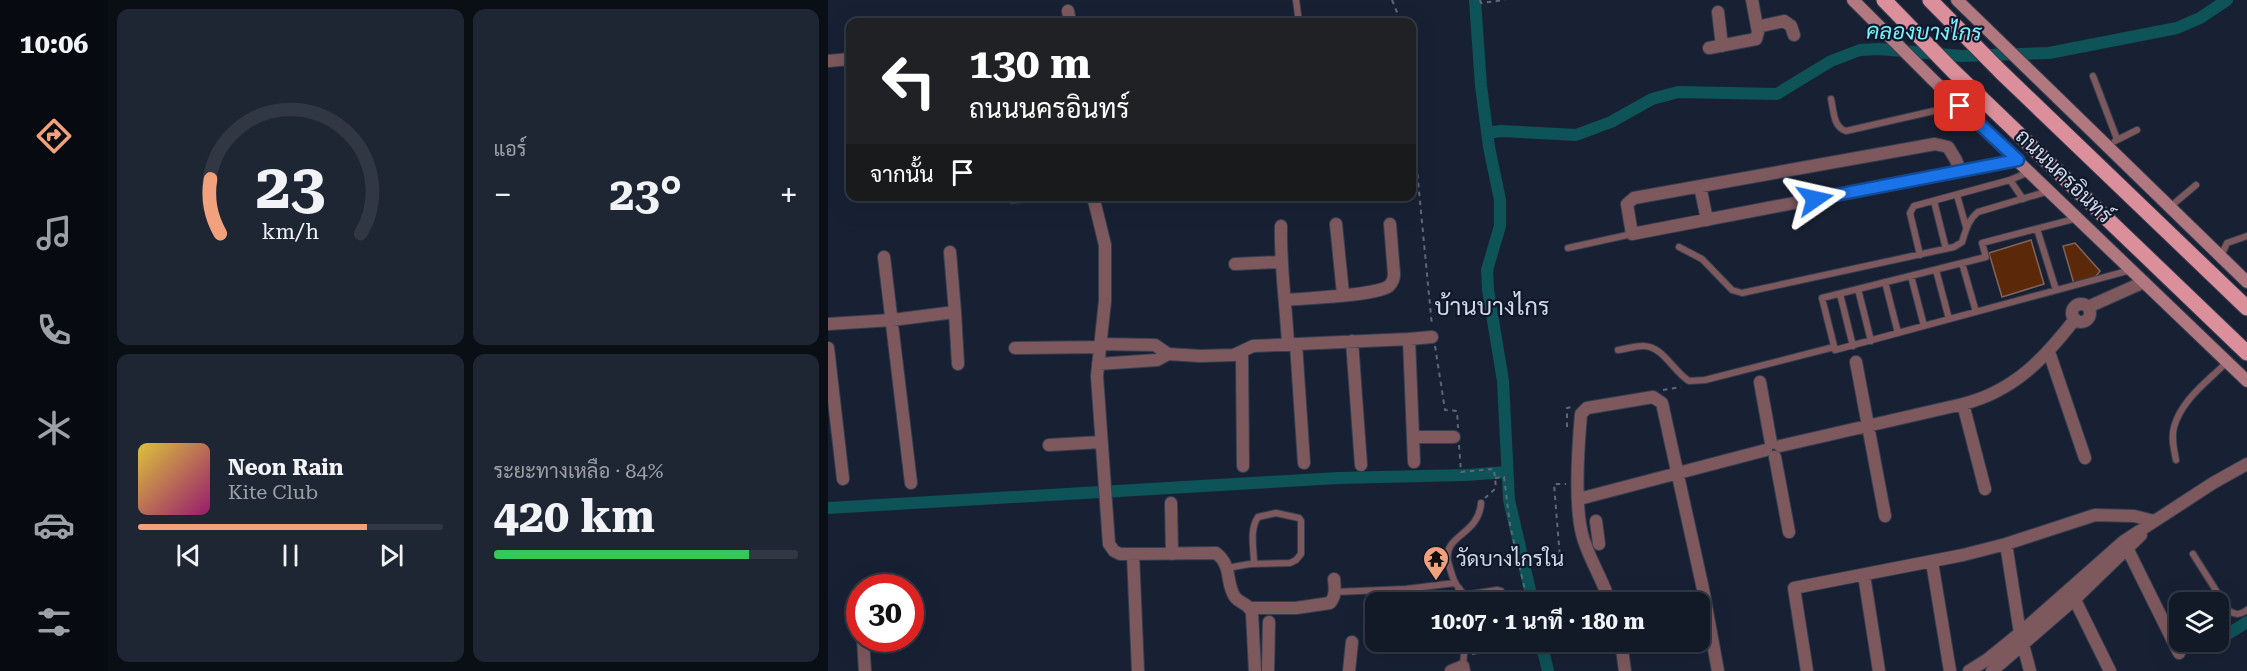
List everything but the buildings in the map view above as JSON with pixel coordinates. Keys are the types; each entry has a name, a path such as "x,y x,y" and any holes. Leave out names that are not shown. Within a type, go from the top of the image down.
{"main road":[{"name":"ถนนนครอินทร์","path":"1852,0 2247,381"},
{"name":"ถนนนครอินทร์","path":"1884,0 1953,71 2247,353"},
{"name":"ถนนนครอินทร์","path":"1930,0 2001,72 2247,308"},
{"path":"1958,0 2036,76 2113,144 2170,207 2247,282"}],"street":[{"path":"1709,48 1756,39 1757,27 1752,0"},
{"path":"1718,12 1722,46"},
{"path":"1757,27 1784,21 1791,26 1794,35"},
{"path":"828,61 846,59"},
{"path":"1959,171 1956,160 1948,147 1935,144 1634,198 1627,204 1632,234 2018,160"},
{"path":"1700,186 1707,220"},
{"path":"1094,201 1105,245 1105,301 1096,376 1109,544 1114,551 1120,554 1215,553 1222,558 1227,568 1235,597 1250,608 1296,608 1325,605 1334,599 1334,585"},
{"path":"1336,224 1343,294"},
{"path":"1286,300 1382,289 1394,280 1390,224"},
{"path":"1281,226 1280,262 1292,344 1304,463"},
{"path":"950,252 958,364"},
{"path":"884,257 911,483"},
{"path":"1235,264 1280,262"},
{"path":"1579,499 1868,425 1963,404 1993,394 2025,374 2049,352 2075,320 2081,322 2087,319 2090,313 2088,307 2144,282"},
{"path":"828,324 892,320 955,312"},
{"path":"1015,348 1155,345 1168,354 1200,356 1242,353 1253,346 1434,337"},
{"path":"1409,339 1414,462"},
{"path":"1352,341 1361,465"},
{"path":"828,348 843,479"},
{"path":"2049,352 2085,458"},
{"path":"1242,353 1243,466"},
{"path":"1098,364 1157,360 1168,354"},
{"path":"1856,362 1885,516"},
{"path":"1760,382 1789,532"},
{"path":"1598,544 1580,524 1581,414 1587,408 1647,398 1658,399 1662,403 1678,474 1718,671"},
{"path":"1963,404 1984,489"},
{"path":"1413,437 1457,437"},
{"path":"1049,445 1101,442"},
{"path":"1992,671 2021,639 2154,521 2212,483 2247,464"},
{"path":"1171,503 1172,554"},
{"path":"1807,671 1794,588 1932,562 2006,544 2096,515 2134,516 2154,521"},
{"path":"1596,521 1608,592"},
{"path":"2006,544 2021,639 2030,671"},
{"path":"2126,545 2179,653"},
{"path":"1133,554 1138,671"},
{"path":"1932,562 1950,671"},
{"path":"1864,575 1879,671"},
{"path":"2071,594 2110,671"},
{"path":"1250,608 1255,671"},
{"path":"1268,671 1269,622"},
{"path":"1970,671 2021,639"},
{"path":"1349,671 1352,642"},
{"path":"864,652 865,671"},
{"path":"1622,652 1625,671"},
{"path":"1451,671 1463,664"}],"lane":[{"path":"1296,0 1298,18"},
{"path":"2093,76 2113,144 2136,130"},
{"path":"1831,99 1836,122 1839,128 1846,131 1938,110 1953,118 1975,120"},
{"path":"1920,255 1911,209 2030,172"},
{"path":"2010,180 2023,199"},
{"path":"2170,207 2196,185"},
{"path":"1679,248 1702,259 1732,290 1742,292 1946,249 1962,242 1966,227 1978,212 2050,191"},
{"path":"1957,195 1966,227"},
{"path":"1934,201 1946,249"},
{"path":"2078,218 1982,243 1986,257 1822,298 1835,350 2131,270"},
{"path":"2037,229 2056,290"},
{"path":"1568,248 1632,234"},
{"path":"2221,256 2227,243 2247,236"},
{"path":"1962,263 1976,312"},
{"path":"1936,270 1949,319"},
{"path":"1911,276 1924,326"},
{"path":"1885,282 1898,333"},
{"path":"1857,289 1871,341"},
{"path":"1840,294 1853,346"},
{"path":"1618,350 1644,346 1652,348 1662,353 1672,368 1689,381 1705,380 1834,347"},
{"path":"2176,460 2173,436 2178,419 2198,387 2228,362"},
{"path":"1462,592 1457,586 1448,561 1449,549 1455,540 1472,528 1480,513 1481,503"},
{"path":"1227,568 1254,564 1290,563 1296,560 1301,554 1301,521 1299,518 1276,513 1258,517 1254,523 1253,532 1254,564"},
{"path":"2193,554 2229,611 2235,615 2247,610"},
{"path":"1334,585 1406,589 1457,586"},
{"path":"1456,592 1457,586"},
{"path":"1484,592 1497,590 1501,592"}],"path":[{"path":"1392,0 1399,18"},
{"path":"1480,0 1481,3 1505,0"},
{"path":"1416,128 1420,127"},
{"path":"1416,167 1434,337 1445,410 1457,411 1461,472 1494,469 1496,488 1481,503"},
{"path":"1659,391 1682,386"},
{"path":"1568,430 1567,408 1579,406"},
{"path":"1495,477 1504,477 1510,525 1526,592"},
{"path":"1519,559 1560,558 1554,484 1569,484"},
{"path":"1463,664 1507,652"}],"waterway":[{"path":"1475,0 1481,86 1489,147 1500,200 1500,226 1487,270 1488,290 1503,381 1509,500 1530,592"},
{"name":"คลองบางไกร","path":"1487,133 1501,131 1576,135 1611,122 1652,99 1678,92 1777,94 1831,61 1860,50 1879,49 1962,56 2049,53 2177,28 2200,18 2227,0"},
{"path":"828,508 1338,478 1507,472"},
{"path":"2229,633 2247,622"},
{"path":"1543,652 1548,671"}],"place":[{"name":"วัดบางไกรใน","path":"1436,582"}],"district":[{"name":"บ้านบางไกร","path":"1492,307"}],"route":[{"path":"1815,199 2018,160 1960,106"}]}
